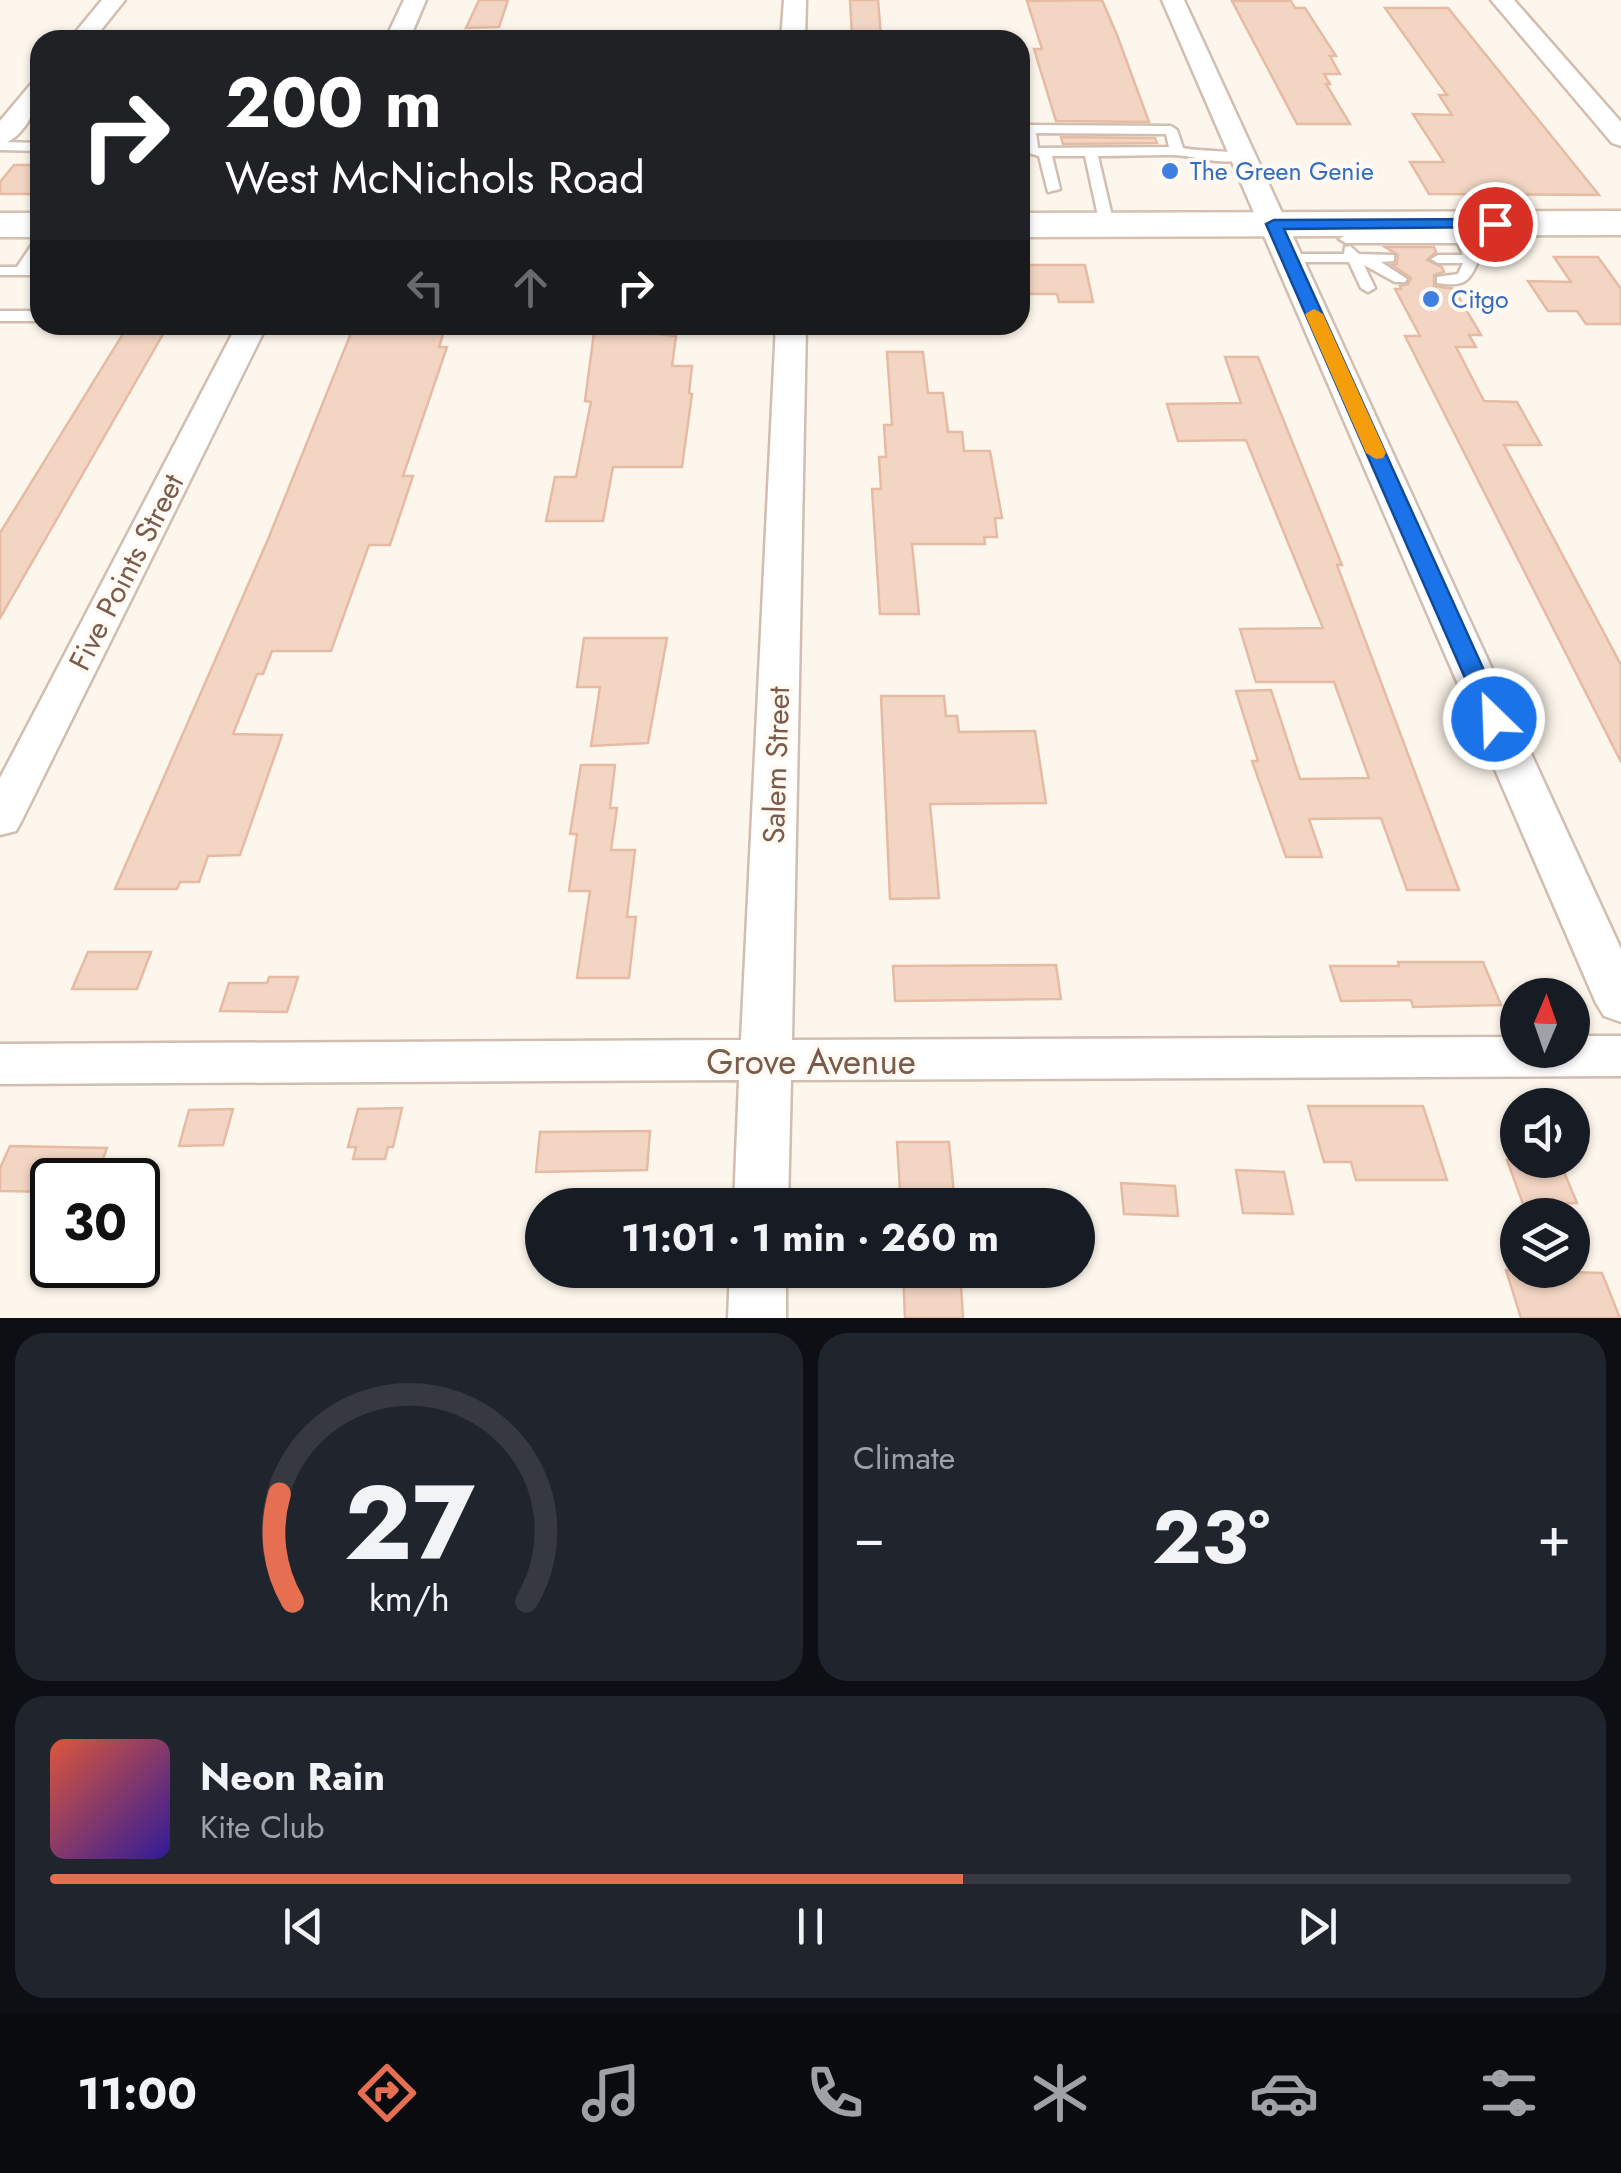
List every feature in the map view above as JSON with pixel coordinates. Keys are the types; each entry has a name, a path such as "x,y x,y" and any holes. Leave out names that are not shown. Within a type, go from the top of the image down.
{"main road":[{"path":"1030,225 1107,225 1351,246 1464,241 1621,223"},
{"path":"0,226 30,226"}],"street":[{"path":"89,30 114,0"},
{"path":"402,30 416,0"},
{"path":"794,30 795,0"},
{"path":"1173,0 1621,1003"},
{"path":"1502,0 1621,138"},
{"path":"0,137 30,101"},
{"name":"Five Points Street","path":"0,820 247,335"},
{"name":"Salem Street","path":"762,1188 791,335"},
{"name":"Grove Avenue","path":"0,1064 1621,1056"},
{"path":"757,1318 758,1288"}],"lane":[{"path":"1030,129 1170,130 1177,152"},
{"path":"1030,137 1032,152 1243,156"},
{"path":"0,146 30,146"},
{"path":"1045,152 1053,189"},
{"path":"1091,152 1107,225"},
{"path":"1438,258 1464,241"},
{"path":"1442,280 1464,278 1464,241"},
{"path":"1351,246 1390,258"},
{"path":"1351,246 1400,279"},
{"path":"1351,246 1368,288"},
{"path":"21,270 30,257"},
{"path":"0,270 30,270"},
{"path":"0,316 30,316"}],"building":[{"path":"479,0 508,0 499,27 466,28"},
{"path":"850,0 878,0 880,30 852,30"},
{"path":"1102,0 1149,122 1056,121 1034,49 1042,49 1027,1"},
{"path":"1232,1 1291,1 1295,8 1305,8 1336,56 1330,56 1340,74 1324,74 1330,84 1326,84 1350,124 1297,124"},
{"path":"1385,8 1448,8 1599,195 1429,194 1410,162 1444,162 1413,114 1452,115 1439,95 1447,95"},
{"path":"1061,137 1155,138 1157,143 1063,144"},
{"path":"14,165 30,165 30,194 0,194 0,182"},
{"path":"1385,247 1434,247 1436,252 1427,260 1444,272 1434,275 1434,286 1454,289 1481,335 1469,335 1476,347 1456,347 1484,401 1517,402 1541,445 1504,445 1621,665 1621,762 1405,336 1420,336 1395,289 1401,289 1411,278 1392,265 1397,264 1398,255"},
{"path":"1554,257 1598,257 1621,289 1621,324 1586,324 1577,311 1548,311 1528,281 1571,282"},
{"path":"1030,265 1085,265 1093,302 1059,302 1057,294 1030,294"},
{"path":"122,335 163,335 0,618 0,533"},
{"path":"350,335 443,335 439,347 447,347 403,476 413,476 390,545 369,545 331,651 272,651 263,674 257,674 233,734 282,735 240,855 208,856 199,882 180,882 177,889 115,889 269,537"},
{"path":"594,335 676,336 672,366 692,366 682,467 613,467 603,521 546,521 555,477 576,477 591,402 585,401"},
{"path":"887,352 923,352 928,393 943,393 948,432 962,432 964,451 990,451 1002,518 995,518 997,537 984,537 985,544 912,544 919,614 880,614 872,489 881,489 879,457 886,457 884,425 892,425"},
{"path":"1225,357 1258,357 1342,565 1337,565 1459,890 1407,890 1381,818 1309,819 1322,857 1286,857 1252,761 1258,761 1236,691 1271,690 1300,779 1369,778 1334,682 1256,682 1240,629 1323,628 1246,440 1178,441 1167,404 1241,403"},
{"path":"584,638 667,638 648,743 591,746 600,687 577,687"},
{"path":"881,696 944,696 946,716 957,716 959,732 1035,731 1046,803 930,804 939,898 890,899"},
{"path":"581,765 615,765 610,808 617,808 611,850 635,850 627,917 636,917 629,978 577,978 590,891 569,891 577,834 570,834"},
{"path":"88,952 151,952 137,989 72,989"},
{"path":"1398,962 1483,962 1500,1005 1413,1007 1411,1000 1341,1001 1330,966 1399,966"},
{"path":"1056,965 1061,999 895,1001 893,966"},
{"path":"269,977 298,977 287,1012 220,1011 229,983 267,983"},
{"path":"1308,1106 1423,1106 1447,1180 1356,1180 1351,1162 1324,1162"},
{"path":"402,1108 393,1147 388,1147 385,1159 353,1159 356,1147 348,1147 358,1109"},
{"path":"233,1109 223,1145 179,1146 189,1110"},
{"path":"650,1131 647,1170 536,1172 540,1132"},
{"path":"897,1142 949,1142 953,1188 900,1188"},
{"path":"10,1146 107,1148 103,1158 30,1158 30,1192 0,1191 0,1168"},
{"path":"1236,1170 1284,1172 1293,1214 1243,1213"},
{"path":"1514,1178 1567,1178 1575,1198 1521,1198"},
{"path":"1121,1183 1175,1186 1178,1216 1124,1214"},
{"path":"1590,1273 1602,1273 1620,1318 1521,1318 1512,1288 1590,1288"},
{"path":"904,1288 961,1288 963,1318 905,1318"}],"slow traffic":[{"path":"1314,314 1376,453"}],"place":[{"name":"The Green Genie","path":"1170,171"},
{"name":"Citgo","path":"1431,299"}],"route":[{"path":"1494,719 1274,224 1495,224"}]}
